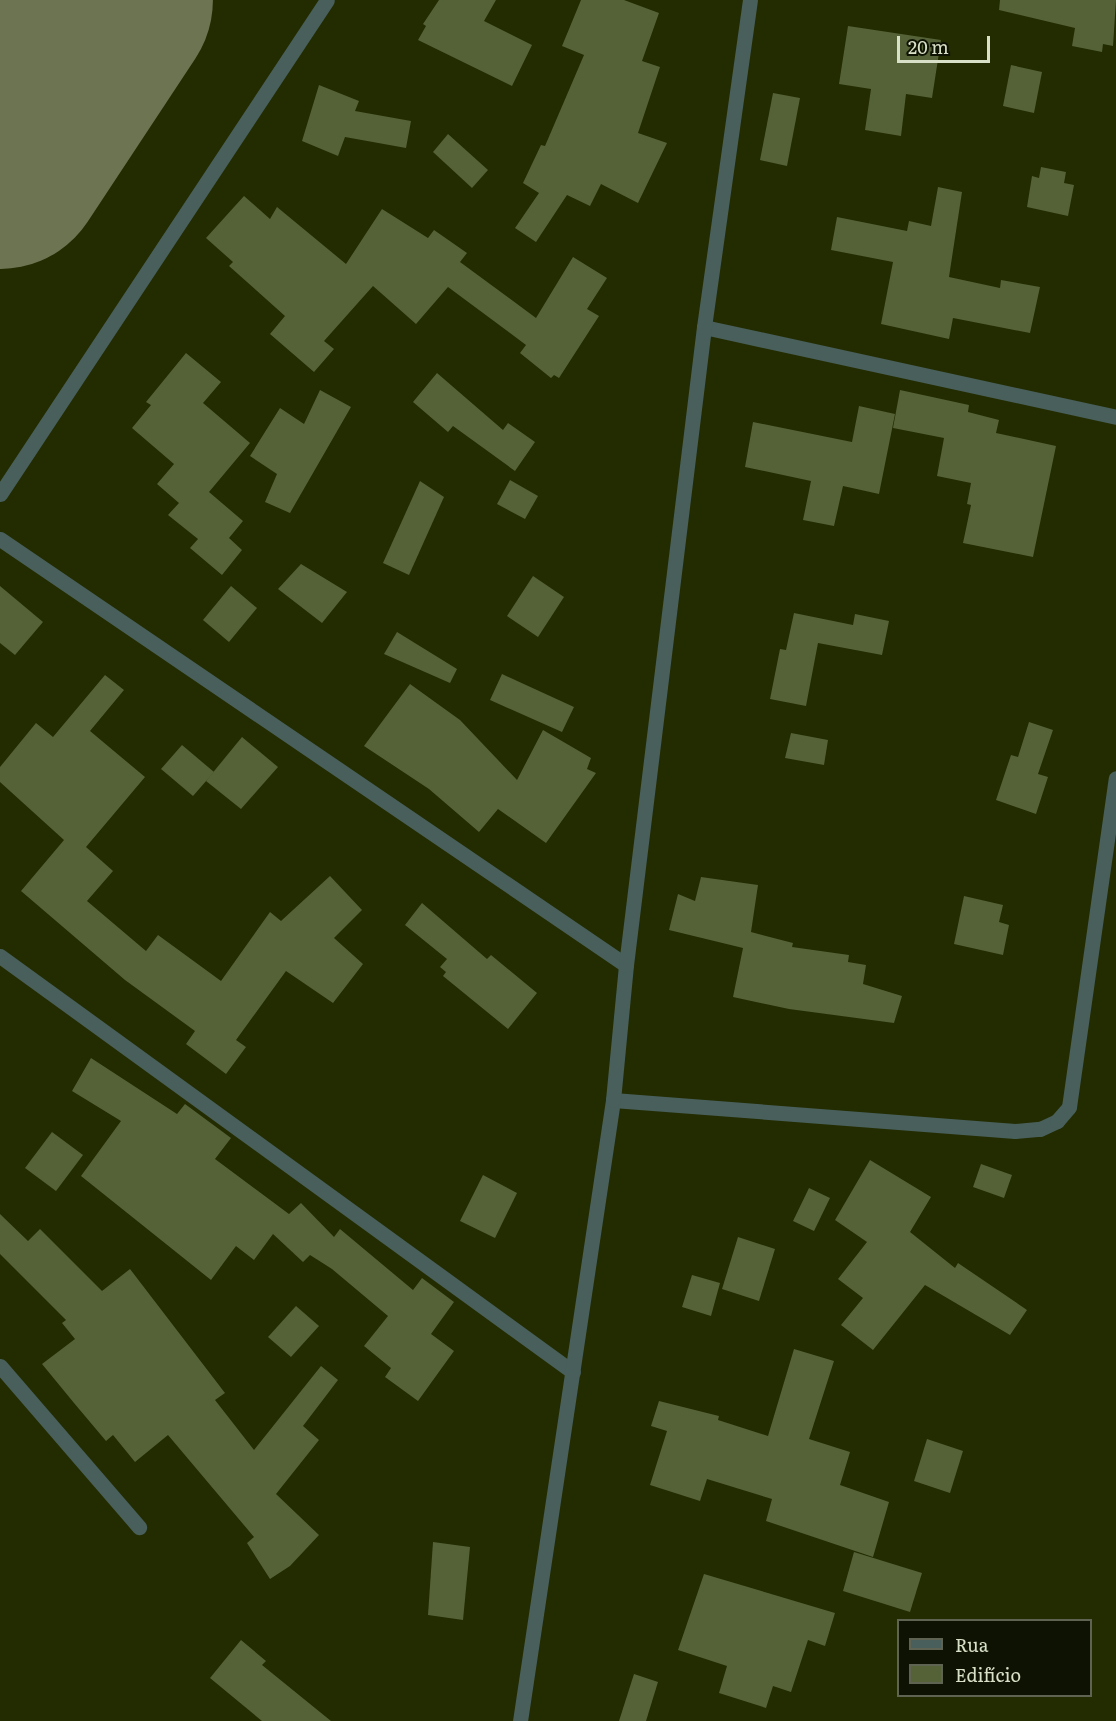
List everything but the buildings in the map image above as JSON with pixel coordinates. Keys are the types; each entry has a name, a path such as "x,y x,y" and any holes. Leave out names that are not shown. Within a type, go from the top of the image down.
{"street":[{"path":"0,494 327,0"},
{"path":"520,1721 613,1100 626,965 704,327 750,0"},
{"path":"704,327 1116,417"},
{"path":"0,539 626,965"},
{"path":"613,1100 1015,1131 1040,1130 1057,1121 1069,1107 1116,778"},
{"path":"0,956 573,1372"},
{"path":"0,1366 139,1527"}],"runway":[{"path":"0,164 108,0"}]}
